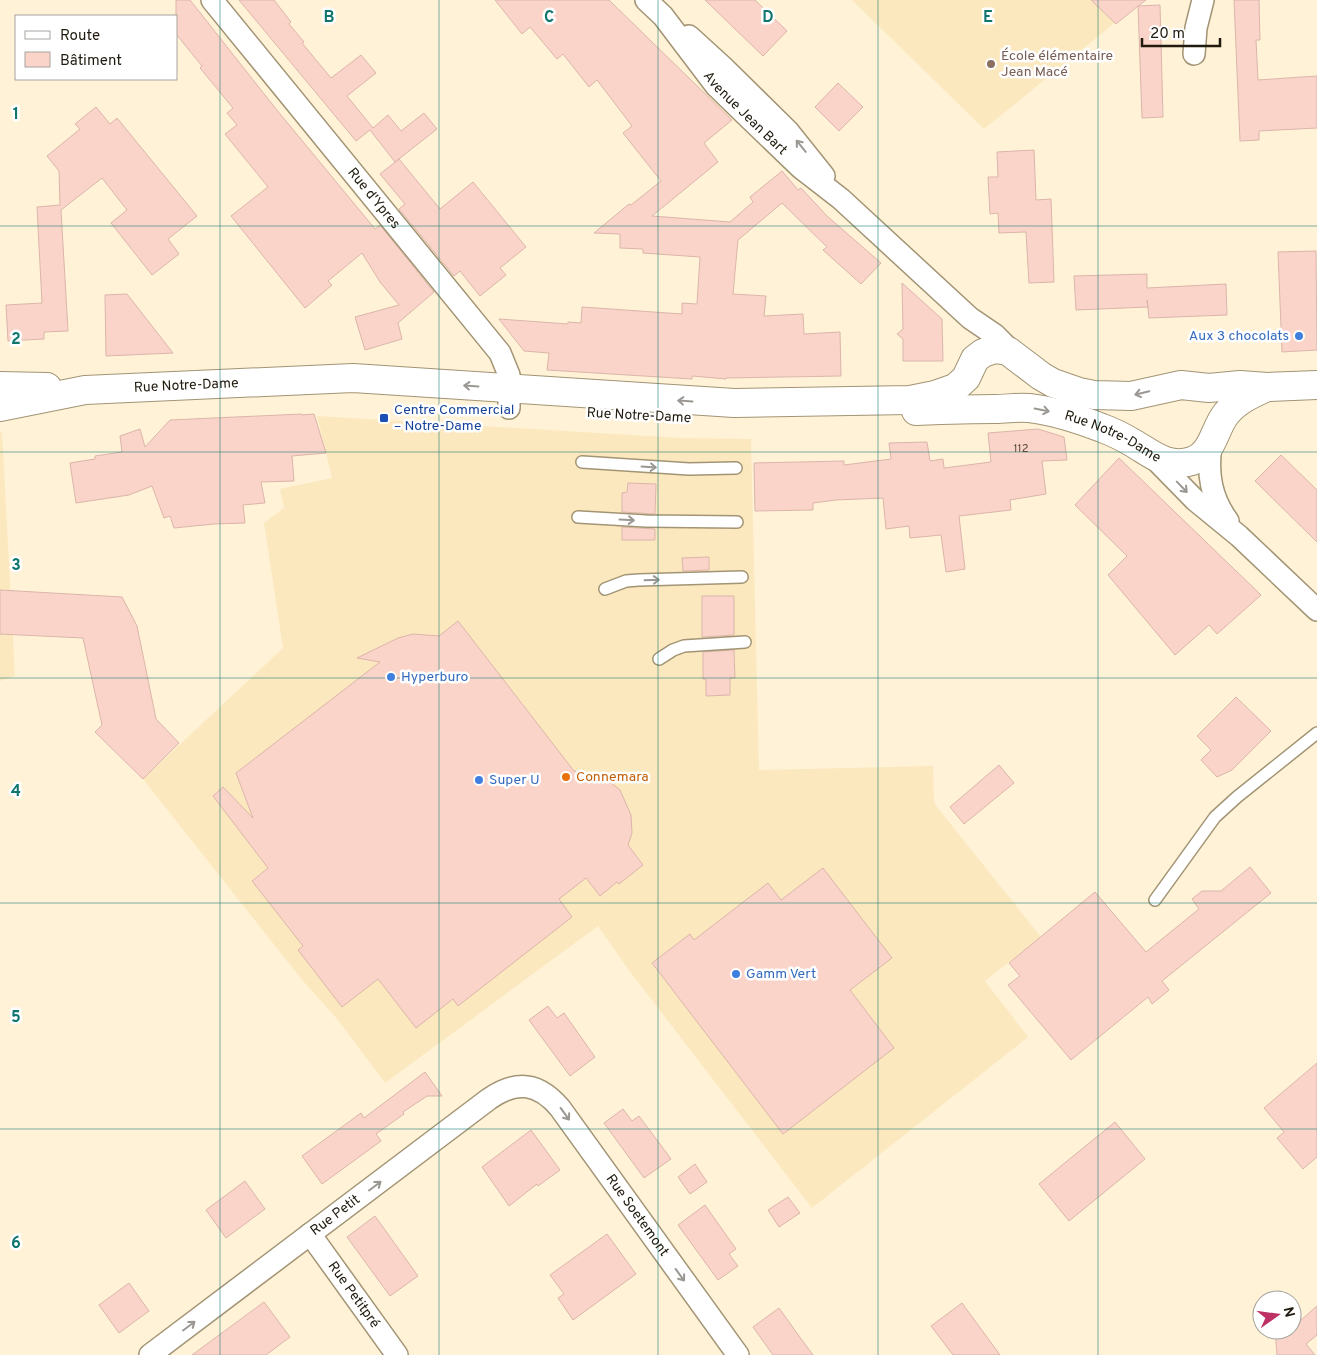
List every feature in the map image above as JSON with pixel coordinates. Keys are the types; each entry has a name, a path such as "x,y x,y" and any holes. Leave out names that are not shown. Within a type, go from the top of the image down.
{"main road":[{"name":"Rue Notre-Dame","path":"510,399 734,403 916,399 940,394 958,385 966,378 971,366 983,353 999,349 1008,351 1053,383 1094,395 1131,396 1181,385 1190,387 1317,385"},
{"path":"971,366 969,385 975,400 983,406 994,409"},
{"name":"Rue Notre-Dame","path":"0,386 85,390 372,379 638,417 713,419 1029,408 1069,416 1113,432 1165,462 1180,464 1195,460 1205,453 1225,415 1251,394 1267,387"},
{"path":"1190,387 1199,390 1211,404 1216,419 1213,438"},
{"name":"Rue Notre-Dame","path":"0,407 85,390"}],"street":[{"name":"Rue d'Ypres","path":"212,0 500,353 507,368 510,399"},
{"name":"Avenue Jean Bart","path":"646,0 663,16 716,86 801,168 841,199 970,318 995,335 1019,358"},
{"path":"1194,54 1196,28 1203,0"},
{"path":"970,318 976,336 971,366"},
{"path":"1213,438 1209,462 1212,492 1223,515 1239,536"},
{"path":"1148,452 1195,500 1239,536 1317,610"},
{"name":"Rue Petit","path":"150,1355 497,1093 513,1088 527,1087"},
{"name":"Rue Soetemont","path":"527,1087 545,1092 560,1108 738,1355"},
{"name":"Rue Petitpré","path":"310,1234 398,1355"}],"lane":[{"path":"582,462 689,470 736,468"},
{"path":"578,516 646,521 737,522"},
{"path":"605,589 626,581 742,577"},
{"path":"659,659 673,650 684,646 745,642"},
{"path":"1155,900 1216,817 1237,797 1317,733"}],"shaded area":[{"name":"École élémentaire Jean Macé","path":"852,0 1143,0 984,129"},
{"path":"317,416 681,438 751,439 759,770 933,766 934,801 937,807 1041,937 985,981 1028,1037 812,1208 628,969 598,926 385,1083 338,1020 303,981 143,779 283,648 264,523 284,508 280,489 332,478"},
{"path":"0,432 2,432 15,676 0,681"}],"building":[{"path":"176,0 190,0 276,109 375,229 380,225 434,292 398,323 402,339 365,350 355,317 399,305 380,282 362,253 328,281 332,285 305,308 231,216 268,187 225,134 237,125 227,113 233,108 200,68 202,66 178,36 178,15 176,15"},
{"path":"239,0 274,0 291,22 289,24 304,42 302,43 331,78 361,55 376,73 347,96 373,128 388,115 401,131 424,113 437,129 395,162 370,130 356,141"},
{"path":"495,0 609,0 732,120 704,143 718,162 652,216 730,222 753,202 750,197 782,171 798,190 801,188 827,216 881,263 861,284 823,250 827,247 782,203 738,240 733,294 766,296 764,316 803,314 804,334 840,332 841,376 726,379 692,376 692,379 547,370 549,353 524,351 499,319 568,324 568,322 581,323 582,307 682,314 682,303 697,304 700,257 643,253 643,249 620,248 620,234 594,233 661,181 623,133 632,126 597,80 589,87 563,54 557,59 530,27 522,34"},
{"path":"705,0 755,0 787,31 763,56"},
{"path":"1091,0 1146,0 1116,24"},
{"path":"1234,0 1259,0 1260,40 1256,40 1258,80 1317,76 1317,128 1259,131 1259,140 1240,141"},
{"path":"1160,5 1163,117 1142,118 1138,6"},
{"path":"838,83 863,107 839,131 815,107"},
{"path":"96,107 110,124 117,118 197,216 168,239 179,254 152,275 111,223 127,210 102,178 61,210 68,331 44,332 44,339 8,341 6,305 42,303 37,207 60,205 59,171 47,156 80,129 75,124"},
{"path":"1034,150 1036,200 1051,199 1054,282 1029,283 1026,232 999,233 998,213 990,214 988,177 998,177 997,152"},
{"path":"399,159 440,209 473,182 526,247 500,268 506,275 480,296 460,271 454,276 399,209 405,204 380,174"},
{"path":"1316,251 1317,350 1282,352 1278,252"},
{"path":"1147,274 1147,288 1226,284 1227,315 1149,318 1148,307 1076,310 1074,276"},
{"path":"902,283 942,319 943,361 903,361 903,339 897,334 903,329"},
{"path":"127,294 173,353 106,356 105,295"},
{"path":"314,414 326,453 292,456 294,481 261,482 265,503 243,505 245,523 174,528 170,516 164,518 152,486 129,495 76,503 70,463 95,459 95,456 122,452 120,436 140,429 145,447 170,420"},
{"path":"1038,429 1064,437 1067,460 1042,461 1046,494 1010,500 1011,510 959,516 965,569 946,572 941,535 910,538 909,526 886,529 883,498 813,503 813,510 755,511 754,463 844,461 844,465 891,459 889,443 927,442 930,461 943,459 944,468 991,462 988,433"},
{"path":"1281,455 1317,490 1317,542 1255,481"},
{"path":"1119,458 1261,595 1217,634 1209,625 1175,655 1108,575 1127,556 1075,505"},
{"path":"628,483 656,484 655,514 622,512 622,493 627,492"},
{"path":"622,527 655,529 655,540 622,540"},
{"path":"709,557 709,570 683,571 682,558"},
{"path":"0,590 122,597 137,626 156,719 179,743 143,779 95,732 102,725 83,638 0,634"},
{"path":"702,596 734,596 734,635 702,637"},
{"path":"458,621 574,771 604,777 620,790 631,815 632,833 628,845 643,865 600,896 586,878 559,899 572,917 458,1006 453,999 416,1028 378,979 342,1007 298,950 303,946 252,881 268,868 213,796 223,787 253,818 236,773 380,662 357,658 398,638 413,634 439,636"},
{"path":"734,650 735,678 730,678 730,695 706,696 706,679 703,679 703,652"},
{"path":"1236,697 1271,731 1232,770 1217,777 1201,760 1211,750 1197,736"},
{"path":"999,765 1014,783 964,824 950,807"},
{"path":"1250,867 1271,893 1162,981 1169,990 1152,1004 1148,997 1071,1060 1008,985 1020,976 1009,963 1095,892 1146,952 1199,909 1192,899 1202,891 1221,891"},
{"path":"823,868 892,958 850,990 894,1048 783,1134 652,963 690,934 694,940 768,883 781,900"},
{"path":"548,1006 557,1018 564,1013 595,1057 570,1076 529,1020"},
{"path":"1317,1063 1317,1157 1303,1169 1277,1138 1284,1132 1264,1108"},
{"path":"425,1072 442,1096 427,1096 403,1112 404,1114 376,1134 381,1141 322,1184 302,1156 361,1113 364,1118"},
{"path":"623,1109 632,1121 639,1116 671,1159 644,1178 604,1123"},
{"path":"1115,1122 1145,1159 1069,1221 1039,1184"},
{"path":"531,1130 560,1170 538,1186 537,1184 509,1206 482,1167"},
{"path":"695,1164 707,1182 690,1194 678,1177"},
{"path":"245,1181 265,1209 226,1238 206,1210"},
{"path":"788,1197 800,1213 779,1227 768,1210"},
{"path":"705,1205 736,1249 729,1254 738,1266 718,1280 678,1225"},
{"path":"375,1216 418,1276 390,1296 347,1237"},
{"path":"607,1234 636,1274 573,1320 558,1298 564,1294 550,1275"},
{"path":"129,1283 149,1311 119,1333 99,1305"},
{"path":"264,1302 290,1337 266,1355 192,1355"},
{"path":"962,1303 1000,1355 953,1355 931,1326"},
{"path":"1317,1306 1317,1335 1306,1344 1315,1355 1277,1355 1276,1340 1302,1340 1302,1319"},
{"path":"779,1308 813,1355 773,1355 753,1327"}],"place":[{"name":"École élémentaire Jean Macé","path":"991,64"},
{"name":"Aux 3 chocolats","path":"1299,336"},
{"name":"Centre Commercial – Notre-Dame","path":"384,418"},
{"name":"Hyperburo","path":"391,677"},
{"name":"Connemara","path":"566,777"},
{"name":"Super U","path":"479,780"},
{"name":"Gamm Vert","path":"736,974"}]}
